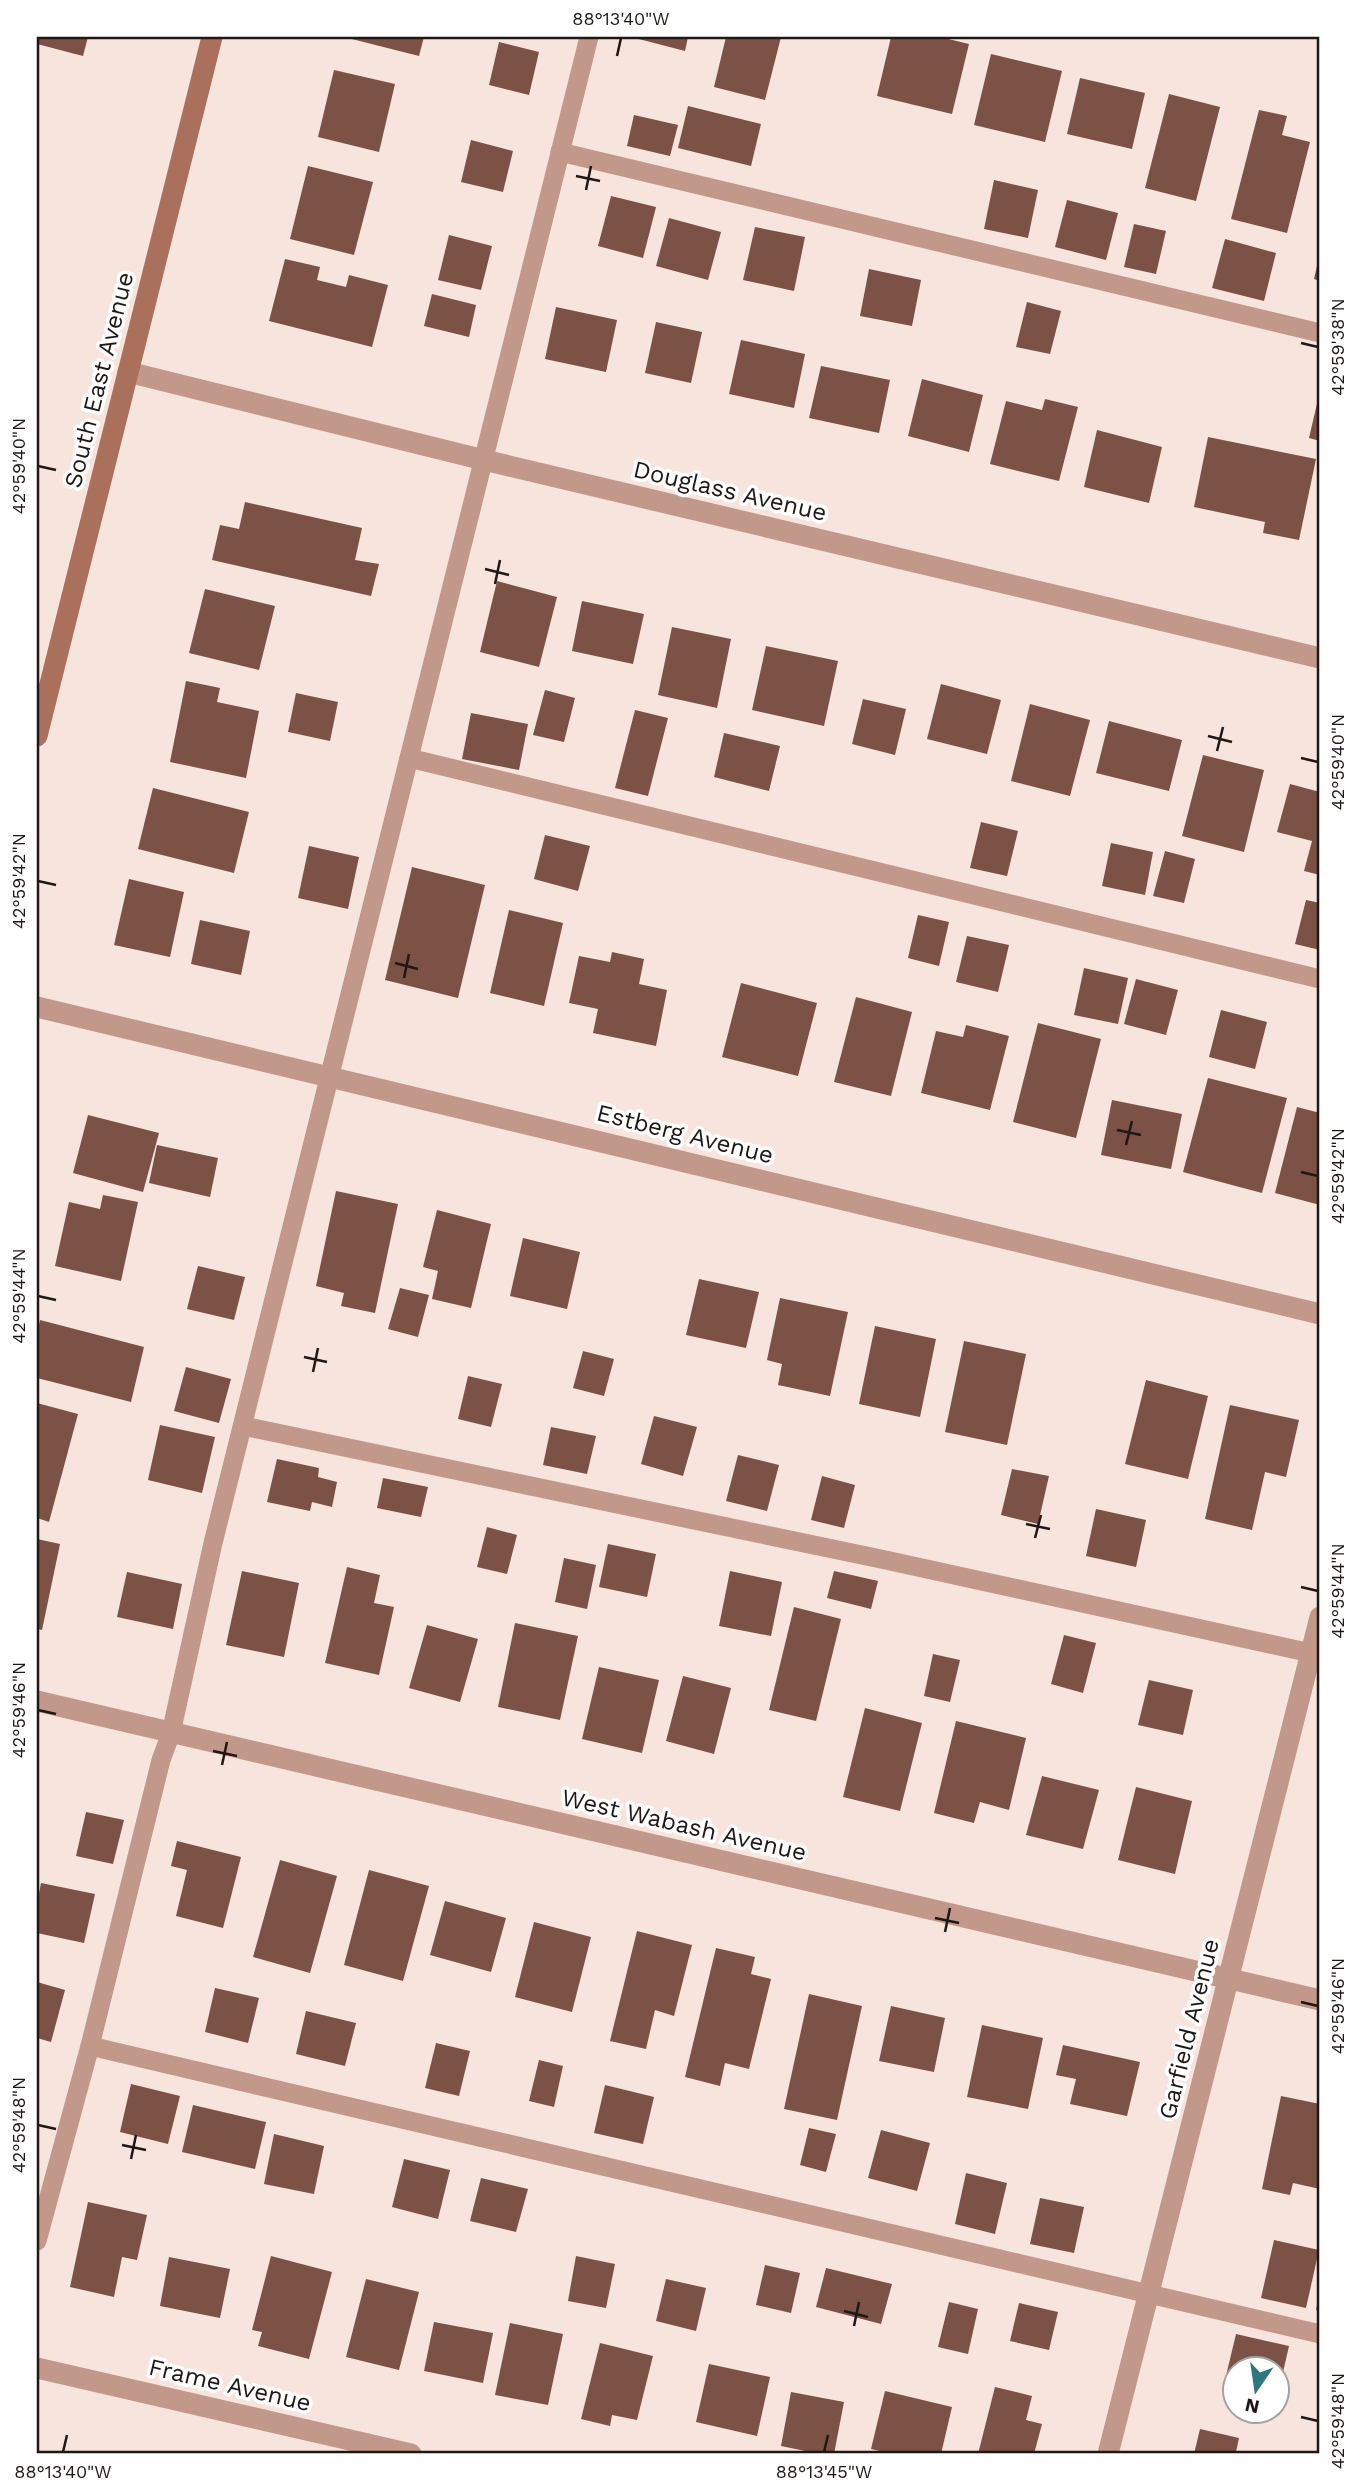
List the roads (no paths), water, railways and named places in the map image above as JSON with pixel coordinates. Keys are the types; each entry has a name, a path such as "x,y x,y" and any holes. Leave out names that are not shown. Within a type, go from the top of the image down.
{"main road":[{"name":"South East Avenue","path":"37,736 212,37"}],"street":[{"name":"Douglass Avenue","path":"128,372 484,460 1320,658"},
{"name":"Estberg Avenue","path":"37,1007 331,1075 1320,1314"},
{"name":"Garfield Avenue","path":"1108,2454 1228,1978 1316,1654 1320,1617"},
{"name":"West Wabash Avenue","path":"37,1701 1320,2000"},
{"name":"Frame Avenue","path":"37,2368 411,2454"}],"lane":[{"path":"37,2241 90,2046 156,1780 171,1733 213,1543 589,37"},
{"path":"560,152 1320,333"},
{"path":"409,758 1320,979"},
{"path":"243,1426 881,1559 1316,1654"},
{"path":"90,2046 1320,2334"}]}
